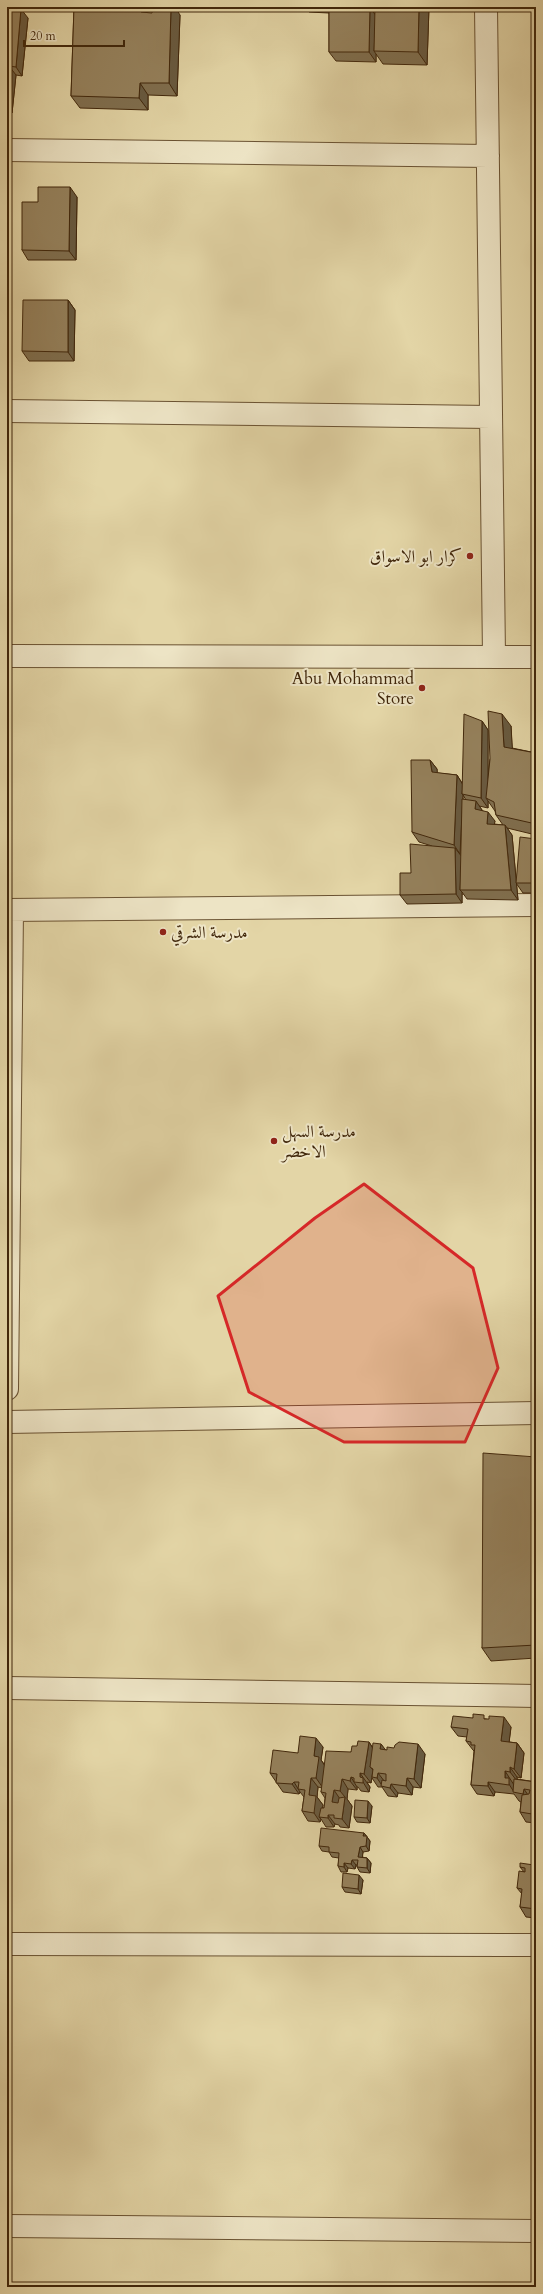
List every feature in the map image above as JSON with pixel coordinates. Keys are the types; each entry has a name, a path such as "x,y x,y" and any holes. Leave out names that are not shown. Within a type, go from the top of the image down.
{"street":[{"path":"486,7 494,656"},
{"path":"7,150 488,156"},
{"path":"7,411 491,417"},
{"path":"7,656 536,657"},
{"path":"7,1389 10,910 536,905"},
{"path":"7,1422 536,1413"},
{"path":"7,1688 536,1696"},
{"path":"7,1944 536,1945"},
{"path":"7,2226 536,2231"}],"highlighted area":[{"path":"364,1184 473,1268 498,1368 465,1442 344,1442 249,1392 218,1296 315,1218"}],"building":[{"path":"74,7 141,7 141,12 152,13 152,7 171,7 169,83 140,83 139,98 71,96"},
{"path":"305,7 327,7 327,8"},
{"path":"329,7 370,7 369,52 329,52"},
{"path":"375,7 419,7 418,52 374,51"},
{"path":"7,8 21,9 16,67 9,66 7,87"},
{"path":"38,187 70,187 69,251 22,250 22,202 38,202"},
{"path":"23,300 68,300 68,352 22,351"},
{"path":"488,711 502,714 504,747 536,753 536,824 496,815 494,802 486,798 490,759"},
{"path":"464,714 482,721 481,798 462,794"},
{"path":"411,760 430,760 432,772 457,775 454,845 412,832"},
{"path":"462,799 476,801 475,809 488,812 487,824 505,825 511,890 460,890"},
{"path":"520,837 536,839 536,883 516,883"},
{"path":"410,844 455,848 456,894 400,895 400,873 411,873"},
{"path":"483,1453 536,1457 536,1645 482,1648"},
{"path":"473,1714 484,1715 484,1719 489,1719 489,1716 504,1717 501,1741 517,1743 514,1769 510,1767 510,1772 505,1771 505,1778 509,1778 509,1785 488,1782 488,1786 471,1785 475,1745 471,1745 471,1742 466,1741 468,1729 451,1727 453,1716 473,1718"},
{"path":"300,1736 316,1738 314,1756 319,1757 316,1778 311,1778 309,1795 316,1796 314,1813 302,1811 305,1790 298,1789 299,1782 294,1782 292,1784 276,1783 277,1774 270,1773 273,1750 298,1753"},
{"path":"358,1741 369,1742 364,1774 360,1773 360,1777 363,1778 363,1783 354,1782 354,1778 351,1777 350,1781 342,1779 340,1791 334,1790 332,1802 338,1803 339,1798 345,1797 342,1819 334,1818 334,1815 328,1815 328,1818 319,1817 321,1808 324,1808 326,1793 321,1792 326,1751 351,1752 352,1746 357,1746"},
{"path":"399,1742 418,1744 414,1779 407,1778 406,1786 391,1784 390,1788 381,1786 382,1780 386,1781 386,1774 378,1773 377,1778 372,1777 373,1769 370,1767 373,1743 381,1744 380,1749 387,1750 387,1747 394,1748"},
{"path":"514,1779 536,1782 536,1808 535,1812 532,1814 520,1812 522,1795 529,1794 530,1790 524,1789 523,1794 513,1792"},
{"path":"355,1800 368,1801 367,1818 354,1817"},
{"path":"321,1828 364,1833 363,1836 367,1836 366,1846 360,1847 358,1857 367,1858 367,1868 357,1867 358,1860 352,1860 351,1864 344,1863 344,1867 338,1866 339,1853 329,1852 329,1847 319,1846"},
{"path":"520,1863 534,1865 533,1872 536,1872 536,1909 520,1907 522,1889 517,1888 519,1871 525,1872 525,1868 520,1867"},
{"path":"343,1873 359,1875 358,1889 342,1887"}],"place":[{"name":"كرار ابو الاسواق","path":"470,556"},
{"name":"Abu Mohammad Store","path":"422,688"},
{"name":"مدرسة الشرقي","path":"163,932"},
{"name":"مدرسة السهل الاخضر","path":"274,1141"}]}
